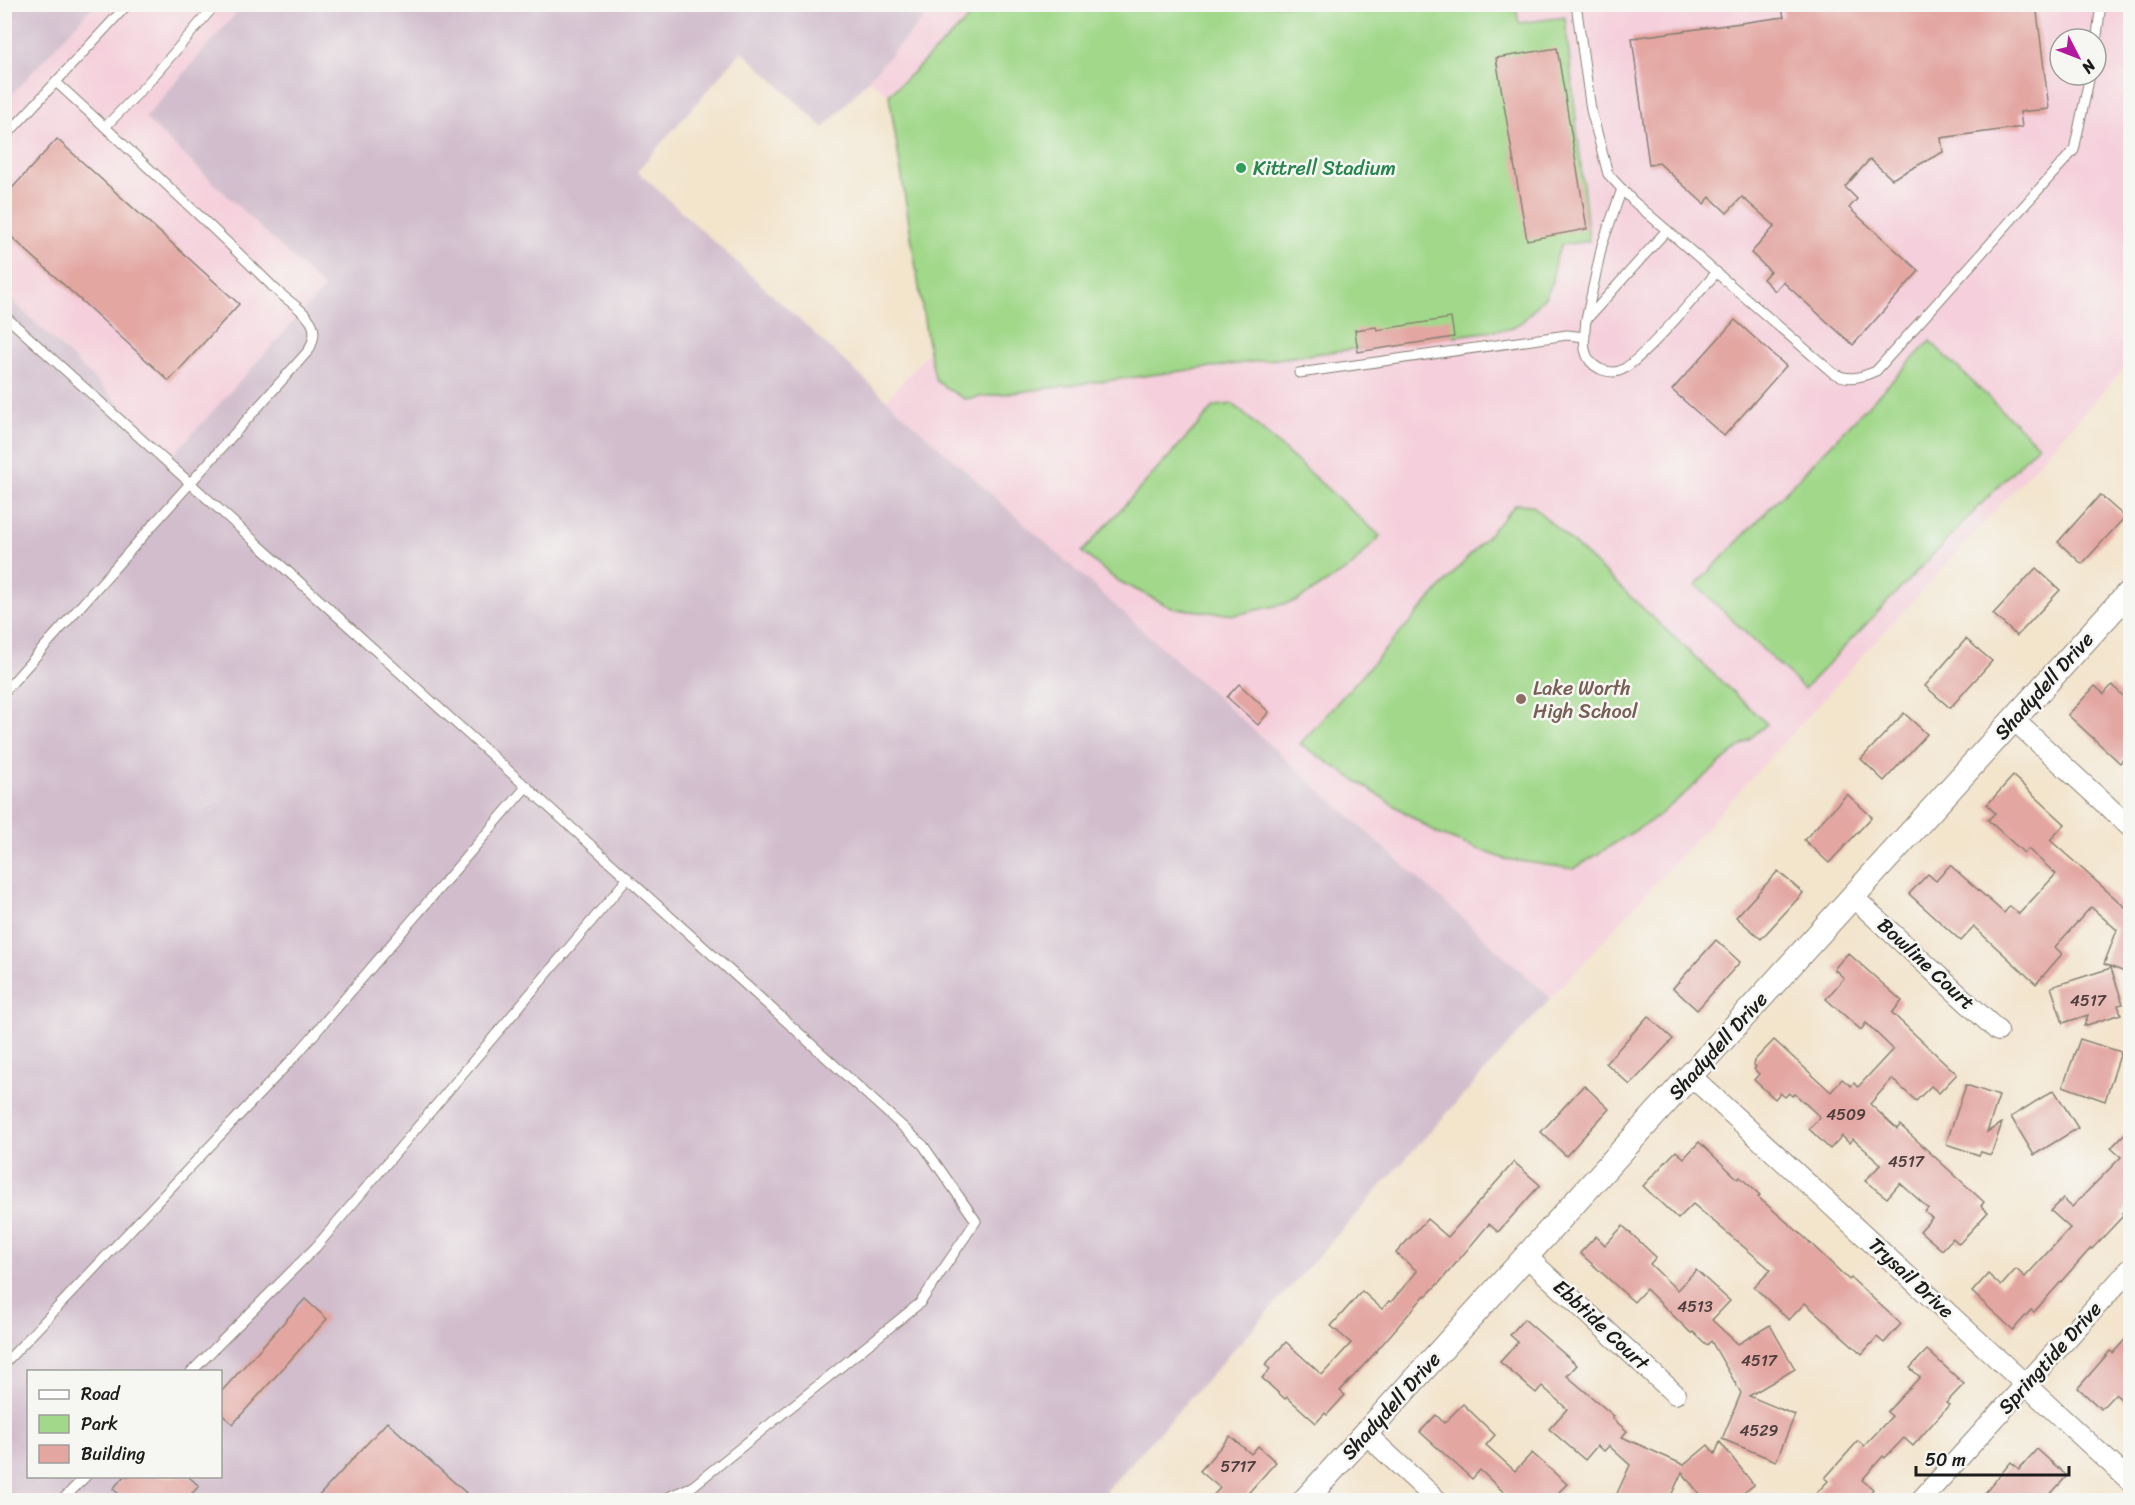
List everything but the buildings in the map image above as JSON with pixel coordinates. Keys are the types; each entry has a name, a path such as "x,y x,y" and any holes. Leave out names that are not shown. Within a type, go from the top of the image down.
{"street":[{"name":"Shadydell Drive","path":"1305,1500 2130,591"},
{"path":"2014,720 2130,827"},
{"name":"Bowline Court","path":"1853,897 1998,1031"},
{"name":"Trysail Drive","path":"1691,1076 2130,1481"},
{"name":"Ebbtide Court","path":"1527,1257 1674,1394"},
{"name":"Springtide Drive","path":"1921,1500 2130,1269"},
{"path":"1366,1434 1437,1500"}],"lane":[{"path":"4,138 128,4"},
{"path":"105,127 146,85 216,4"},
{"path":"1576,4 1591,110 1608,174 1667,230 1833,373 1844,379 1862,377 1876,371 2074,150 2087,87"},
{"path":"2098,27 2101,4"},
{"path":"4,692 309,350 314,338 313,325 304,314 285,299 235,249 57,83"},
{"path":"1622,189 1602,245 1586,320 1584,350 1593,365 1605,371 1618,371 1636,361 1717,272"},
{"path":"1586,320 1667,230"},
{"path":"4,315 923,1145 976,1221 920,1303 693,1486 660,1500"},
{"path":"1299,373 1567,335 1585,337"},
{"path":"4,1364 299,1052 526,786"},
{"path":"192,1370 316,1247 628,878"},
{"path":"62,1500 84,1478"}],"shaded area":[{"path":"4,5 94,5 5,102"},
{"path":"94,5 243,5 145,118 324,288 173,456 5,292 4,102"},
{"path":"243,5 936,5 824,128 742,51 637,171 887,400 1551,998 1098,1500 5,1500 4,292 173,455 324,288 145,118"},
{"name":"Lake Worth High School","path":"936,5 2130,5 2130,362 1551,998 887,400 929,351 889,95 868,79"}],"green space":[{"name":"Kittrell Stadium","path":"983,5 1515,5 1519,23 1565,17 1589,241 1561,245 1554,265 1553,281 1546,296 1522,322 1509,329 964,399 936,381 929,351 889,95"},
{"path":"1930,341 2038,445 1804,689 1696,585"},
{"path":"1233,404 1380,536 1351,567 1297,601 1235,615 1172,608 1115,579 1082,552 1215,406"},
{"path":"1516,504 1532,505 1767,724 1657,817 1574,869 1505,859 1438,834 1300,744"}],"place":[{"name":"Kittrell Stadium","path":"1241,168"},
{"name":"Lake Worth High School","path":"1521,699"}]}
